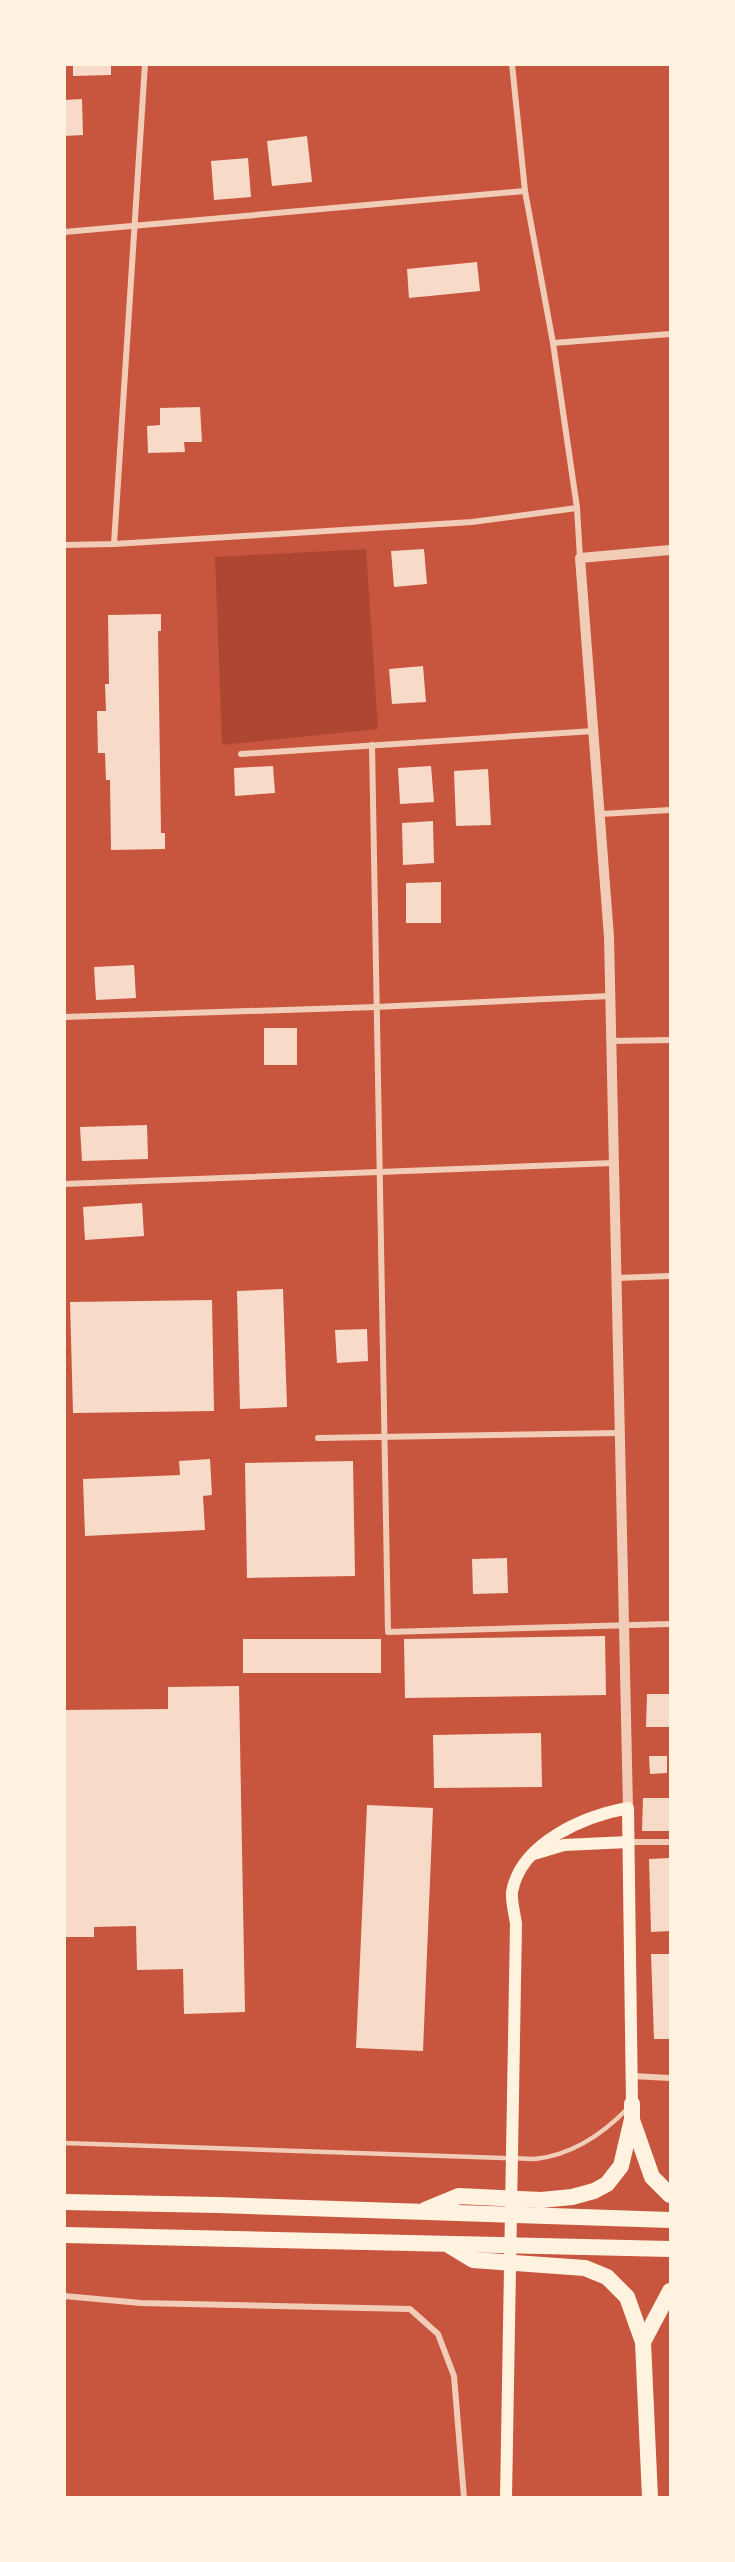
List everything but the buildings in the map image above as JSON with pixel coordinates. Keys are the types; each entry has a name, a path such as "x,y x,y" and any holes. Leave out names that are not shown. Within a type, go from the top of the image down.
{"highway":[{"path":"632,2111 652,2177 670,2195"},
{"path":"418,2212 459,2196 541,2200 572,2197 594,2191 607,2184 621,2166 632,2111"},
{"path":"64,2202 670,2220"},
{"path":"64,2235 670,2249"},
{"path":"449,2245 473,2260 585,2268 607,2277 627,2297 643,2342 650,2498"},
{"path":"643,2342 670,2291"}],"main road":[{"path":"506,2498 516,1924 512,1892 522,1869 548,1839 601,1813 628,1808 632,2111"},
{"path":"533,1854 564,1845 628,1842"}],"street":[{"path":"114,544 145,64"},
{"path":"512,64 525,191 553,343 577,508 601,814 609,936 628,1808"},
{"path":"64,232 525,191"},
{"path":"553,343 670,334"},
{"path":"64,545 114,544 472,522 577,508"},
{"path":"580,558 670,550"},
{"path":"241,754 595,731"},
{"path":"372,745 388,1632 670,1624"},
{"path":"601,814 670,810"},
{"path":"64,1017 376,1007 610,996"},
{"path":"611,1041 670,1040"},
{"path":"64,1184 613,1163"},
{"path":"616,1278 670,1276"},
{"path":"318,1438 620,1433"},
{"path":"628,1842 670,1842"},
{"path":"631,2076 670,2078"},
{"path":"64,2296 141,2303 410,2309 438,2334 454,2376 464,2498"}],"lane":[{"path":"64,2144 535,2159 559,2154 596,2136 632,2111"}],"shaded area":[{"path":"366,549 378,729 222,745 215,557"}]}
